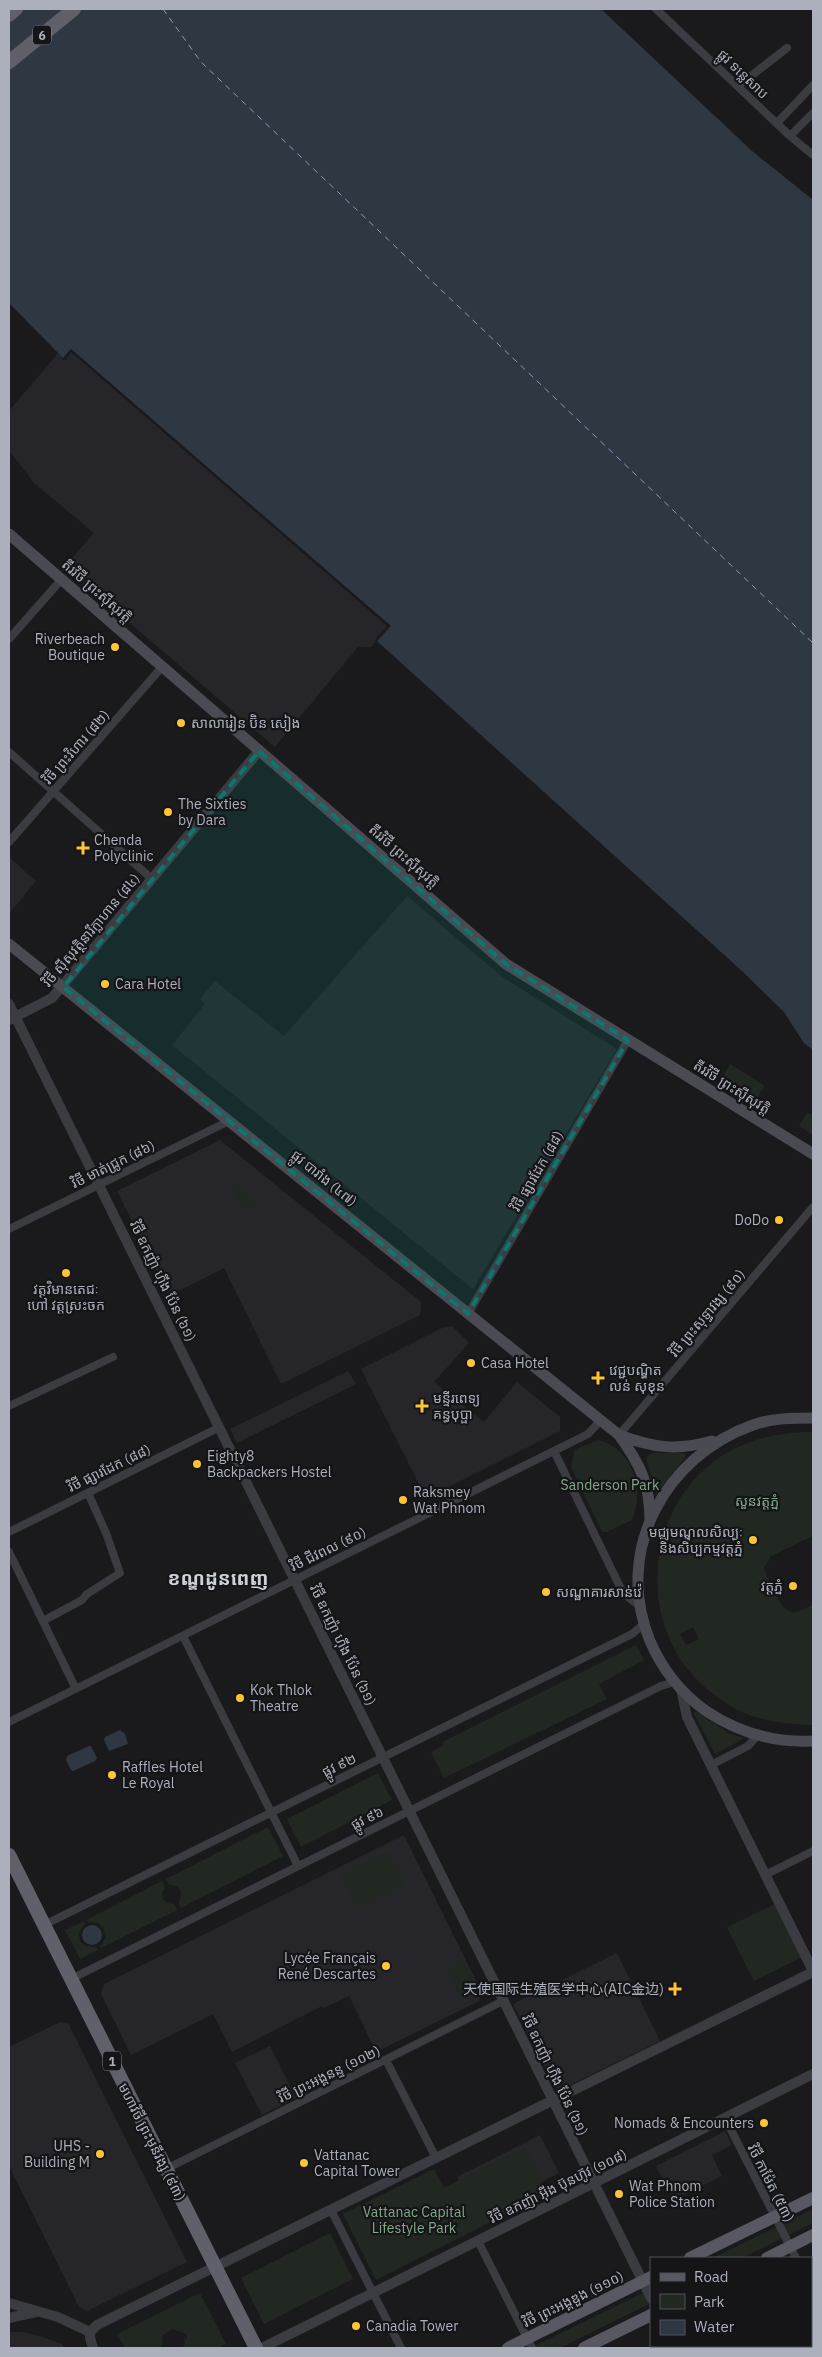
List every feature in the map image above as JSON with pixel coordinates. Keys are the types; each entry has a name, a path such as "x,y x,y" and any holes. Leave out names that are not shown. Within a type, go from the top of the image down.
{"highway":[{"path":"9,15 16,9"},
{"name":"6","path":"9,62 74,9"},
{"name":"មហាវិថី ព្រះមុនីវង្ស (៩៣)","path":"9,1854 256,2348"}],"main road":[{"name":"តីរវិថី ព្រះស៊ីសុវត្តិ","path":"9,534 506,964 813,1154"},
{"name":"ផ្លូវ បារាំង (៤៧)","path":"9,944 620,1435 644,1445 670,1448 695,1446 723,1438"},
{"path":"813,1418 789,1418 755,1424 723,1438 700,1453 679,1472 662,1495 644,1537 639,1572 644,1624 656,1654 678,1686 699,1706 719,1720 757,1736 795,1742 813,1741"},
{"name":"ផ្លូវ បារាំង (៤៧)","path":"620,1435 639,1464 648,1487 650,1520"},
{"path":"692,2257 813,2198"},
{"path":"770,2257 793,2252 813,2235"},
{"name":"វិថី ព្រះអង្គឌួង (១១០)","path":"508,2348 530,2344 647,2279"},
{"path":"584,2348 650,2316"}],"street":[{"name":"ផ្លូវ ទន្លេសាប","path":"656,9 790,136 813,155"},
{"path":"738,86 786,48"},
{"path":"777,123 813,85"},
{"path":"790,136 813,113"},
{"path":"9,639 62,580"},
{"name":"វិថី ព្រះវិហារ (៨២)","path":"9,842 162,667"},
{"name":"វិថី ស៊ីសុវត្ថិនារីក្លាហាន (៨៤)","path":"12,1018 52,998 259,751"},
{"path":"9,752 152,879"},
{"name":"វិថី ឧកញ៉ា ហ៊ីង ប៉ែន (៦១)","path":"9,1004 12,1018 100,1184 552,2101 594,2183 647,2279 650,2293"},
{"name":"វិថី ផ្សារដែក (៨៨)","path":"468,1314 628,1040"},
{"name":"វិថី មាត់ជ្រូក (៨៦)","path":"9,1229 229,1121"},
{"name":"វិថី ព្រះសុទ្ធាវង្ស (៩០)","path":"620,1435 813,1207"},
{"path":"9,1406 112,1357"},
{"name":"វិថី ជីវពល (៩០)","path":"9,1722 588,1434 601,1420"},
{"name":"វិថី ផ្សារដែក (៨៨)","path":"9,1532 220,1427"},
{"path":"554,1451 623,1593 641,1607"},
{"path":"43,1621 82,1600 87,1594 120,1573 106,1533 88,1493"},
{"path":"9,1552 76,1689"},
{"name":"ផ្លូវ ៩២","path":"44,1925 632,1634 644,1624"},
{"path":"183,1636 298,1866"},
{"name":"ផ្លូវ ៩៦","path":"71,1979 661,1686 678,1686"},
{"path":"90,2332 97,2325 813,1972 687,1717 678,1686"},
{"path":"712,1765 748,1746 757,1736"},
{"path":"765,1875 813,1851"},
{"name":"វិថី ព្រះអង្គនន្ទ (១០២)","path":"166,2169 504,2001"},
{"path":"386,2060 436,2158"},
{"name":"វិថី ឧកញ៉ា អ៊ីង ប៊ុនហ៊ូវ (១០៨)","path":"262,2348 813,2074"},
{"name":"វិថី កាម៉ែត (៥៣)","path":"725,2118 793,2252"},
{"path":"331,2210 401,2348"},
{"path":"478,2241 530,2344"},
{"path":"9,2303 19,2304 36,2312 58,2316 90,2332"},
{"path":"9,2318 36,2312"},
{"path":"90,2332 93,2348"}],"highlighted area":[{"path":"259,751 506,964 628,1040 468,1314 63,987"}],"shaded area":[{"path":"71,349 391,626 371,647 358,647 275,747 64,567 94,533 34,483 9,450 9,411 58,353 63,358"},
{"path":"9,857 36,881 9,914"},
{"path":"407,896 501,976 617,1049 473,1289 172,1045 205,1004 200,999 215,981 284,1036"},
{"path":"220,1140 421,1302 420,1315 281,1384 224,1268 169,1296 117,1191"},
{"name":"មន្ទីរពេទ្យ គន្ធបុប្ផា","path":"452,1326 469,1343 434,1382 484,1422 517,1382 560,1417 560,1431 426,1498 361,1369 442,1328"},
{"path":"348,1371 356,1384 237,1443 230,1429"},
{"path":"404,1835 482,1993 479,2001 376,2052 349,1996 324,2008 322,2006 232,2052 213,2014 131,2055 101,1994 104,1984"},
{"path":"617,1953 660,2041 564,2088 555,2087 513,2004"},
{"path":"60,2022 68,2023 187,2262 87,2311 79,2307 9,2166 9,2047"},
{"path":"270,2046 296,2098 262,2115 235,2063"},
{"path":"725,2131 732,2145 712,2155 722,2176 674,2200 656,2166"},
{"path":"540,2135 559,2173 476,2215 457,2177"},
{"path":"9,2332 23,2332 43,2337 62,2344 64,2348 9,2348"}],"green space":[{"path":"730,1064 765,1086 756,1099 722,1078"},
{"path":"807,1113 813,1115 813,1135 799,1126"},
{"path":"232,1181 257,1201 257,1204 248,1210 241,1207 230,1182"},
{"name":"សួនវត្ដភ្នំ","path":"813,1432 813,1536 771,1556 764,1568 776,1596 785,1608 796,1612 813,1604 813,1725 783,1723 755,1717 726,1703 700,1683 686,1667 670,1640 660,1610 657,1579 661,1548 670,1518 685,1491 706,1468 732,1450 750,1442 777,1435","holes":["693,1627 699,1639 686,1645 680,1634"]},
{"name":"Sanderson Park","path":"599,1440 611,1445 628,1461 636,1483 636,1508 632,1520 607,1532 602,1532 571,1467 574,1452 578,1448"},
{"path":"653,1453 686,1454 656,1494 646,1457"},
{"path":"636,1645 644,1660 599,1684 607,1699 444,1778 431,1752 444,1745 443,1742"},
{"path":"695,1711 730,1734 745,1738 715,1754 694,1714"},
{"path":"378,1773 392,1800 301,1847 287,1819"},
{"path":"268,1827 283,1856 181,1908 178,1902 181,1896 179,1888 169,1885 166,1879"},
{"path":"389,1850 406,1884 357,1908 340,1874"},
{"path":"162,1881 165,1887 162,1893 163,1899 167,1903 174,1904 177,1910 101,1948 100,1946 106,1937 104,1929 98,1923 86,1920"},
{"path":"775,1904 802,1957 754,1981 727,1927"},
{"path":"84,1921 85,1923 79,1933 80,1941 86,1946 97,1947 98,1950 80,1959 65,1930"},
{"path":"463,1961 477,1990 461,1998 447,1969"},
{"name":"Vattanac Capital Lifestyle Park","path":"525,2147 549,2193 376,2280 343,2214 434,2169 444,2188"},
{"path":"813,2209 813,2223 744,2257 715,2257"},
{"path":"330,2233 353,2279 264,2324 241,2278"},
{"path":"650,2289 650,2303 560,2348 530,2348"},
{"path":"200,2293 226,2344 218,2348 182,2348 185,2343 184,2336 187,2340 186,2334 172,2329 163,2335 162,2345 160,2346 164,2348 125,2348 117,2334"}],"water":[{"path":"9,9 601,9 752,151 813,200 813,1050 804,1043 784,1012 742,971 377,641 390,626 71,349 63,358 9,303"},
{"path":"120,1730 125,1734 128,1744 109,1751 104,1740 105,1737"},
{"path":"91,1746 97,1758 95,1761 73,1771 71,1770 66,1760 67,1756"},
{"path":"92,1925 99,1928 102,1935 99,1942 92,1945 85,1942 82,1935 85,1928"}],"pier":[{"path":"71,349 391,626 375,643 375,640 387,626 71,352 65,360 62,360"}],"ferry route":[{"path":"163,9 201,62 813,643"}],"place":[{"name":"Riverbeach Boutique","path":"115,647"},
{"name":"សាលារៀន ប៊ិន សៀង","path":"181,723"},
{"name":"The Sixties by Dara","path":"168,812"},
{"name":"Chenda Polyclinic","path":"83,848"},
{"name":"Cara Hotel","path":"105,984"},
{"name":"DoDo","path":"779,1220"},
{"name":"វត្តវិមានតេជៈ ហៅ វត្តស្រះចក","path":"66,1273"},
{"name":"Casa Hotel","path":"471,1363"},
{"name":"វេជ្ជបណ្ឌិត លន់ សុខុន","path":"598,1378"},
{"name":"មន្ទីរពេទ្យ គន្ធបុប្ផា","path":"422,1406"},
{"name":"Eighty8 Backpackers Hostel","path":"197,1464"},
{"name":"Raksmey Wat Phnom","path":"403,1500"},
{"name":"មជ្ឈមណ្ឌលសិល្បៈ និងសិប្បកម្មវត្តភ្នំ","path":"753,1540"},
{"name":"វត្ដភ្នំ","path":"793,1586"},
{"name":"សណ្ឋាគារសាន់វ៉េ","path":"546,1592"},
{"name":"Kok Thlok Theatre","path":"240,1698"},
{"name":"Raffles Hotel Le Royal","path":"112,1775"},
{"name":"Lycée Français René Descartes","path":"386,1966"},
{"name":"天使国际生殖医学中心(AIC金边)","path":"675,1989"},
{"name":"Nomads & Encounters","path":"764,2123"},
{"name":"UHS - Building M","path":"100,2154"},
{"name":"Vattanac Capital Tower","path":"304,2163"},
{"name":"Wat Phnom Police Station","path":"619,2194"},
{"name":"Canadia Tower","path":"356,2326"}],"district":[{"name":"ខណ្ឌដូនពេញ","path":"218,1578"}]}
